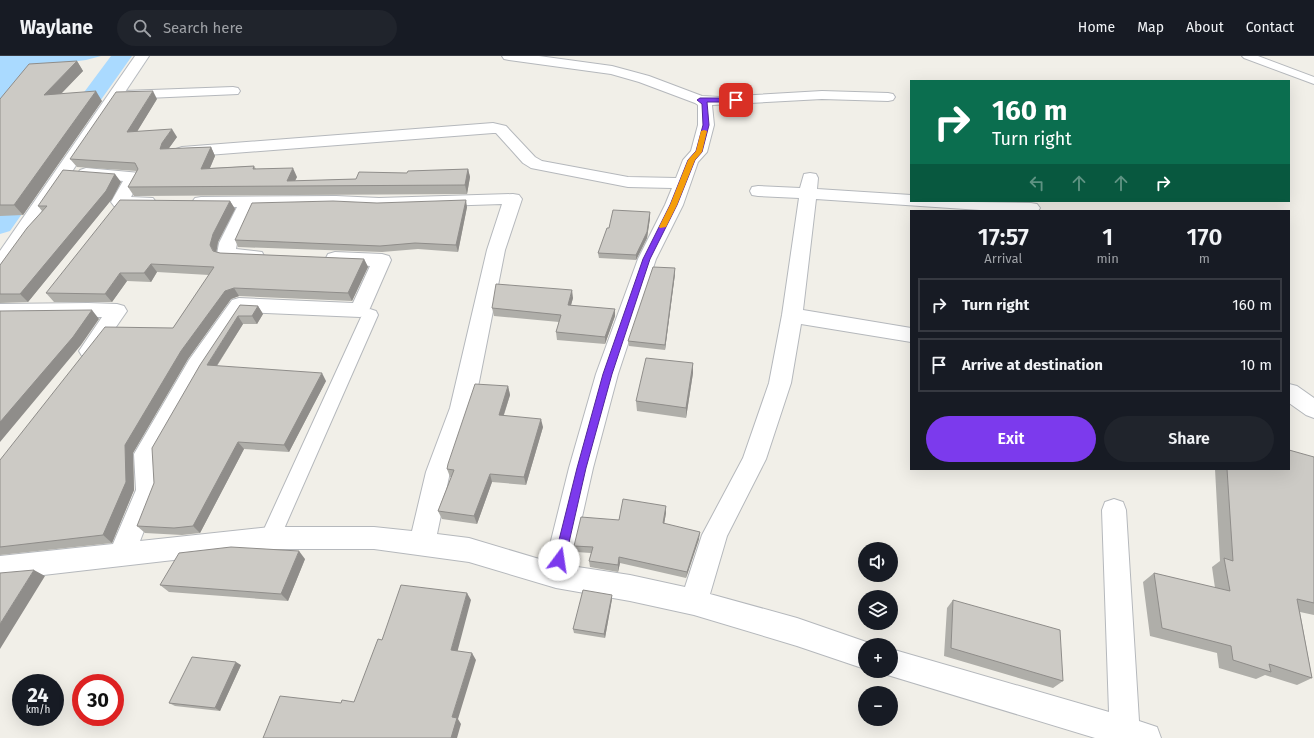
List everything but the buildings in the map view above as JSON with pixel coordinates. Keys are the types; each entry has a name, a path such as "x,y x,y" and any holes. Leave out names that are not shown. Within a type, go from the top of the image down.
{"street":[{"path":"0,265 117,95 142,56"},
{"path":"509,56 615,65 644,79 700,100 720,101 822,95 888,96"},
{"path":"117,95 233,92"},
{"path":"556,576 582,468 607,374 646,259 674,205 692,160 699,152 706,125 705,104 700,100"},
{"path":"176,152 493,128 501,129 529,160 537,165 628,182 682,183"},
{"path":"63,173 134,177 116,209 165,202"},
{"path":"694,602 715,535 754,459 780,383 792,315 810,186"},
{"path":"758,191 810,186 910,200"},
{"path":"186,202 248,203 336,201 379,203 514,199 502,226 491,266 479,330 461,408 441,463 422,544"},
{"path":"938,202 1031,207"},
{"path":"248,203 228,243 226,254 274,256"},
{"path":"122,554 148,490 146,454 197,366 239,305 360,310 382,260 319,258"},
{"path":"35,310 48,293"},
{"path":"0,311 117,311 75,369"},
{"path":"792,315 910,335"},
{"path":"1290,393 1314,409"},
{"path":"898,665 1136,735 1114,510"},
{"path":"0,568 270,538 374,538 469,550 556,576 630,588 694,602 797,632 858,653"}],"lane":[{"path":"1248,56 1314,81"},
{"path":"270,538 370,315"}],"water":[{"path":"0,56 101,56 86,60 39,66 0,102"}],"waterway":[{"path":"68,130 122,56"},
{"path":"0,225 34,178"}],"slow traffic":[{"path":"663,227 674,205 684,176 692,160 699,152 704,131"}],"route":[{"path":"559,560 607,374 646,259 674,205 684,176 692,160 699,152 706,125 705,104 700,100 736,100"}]}
